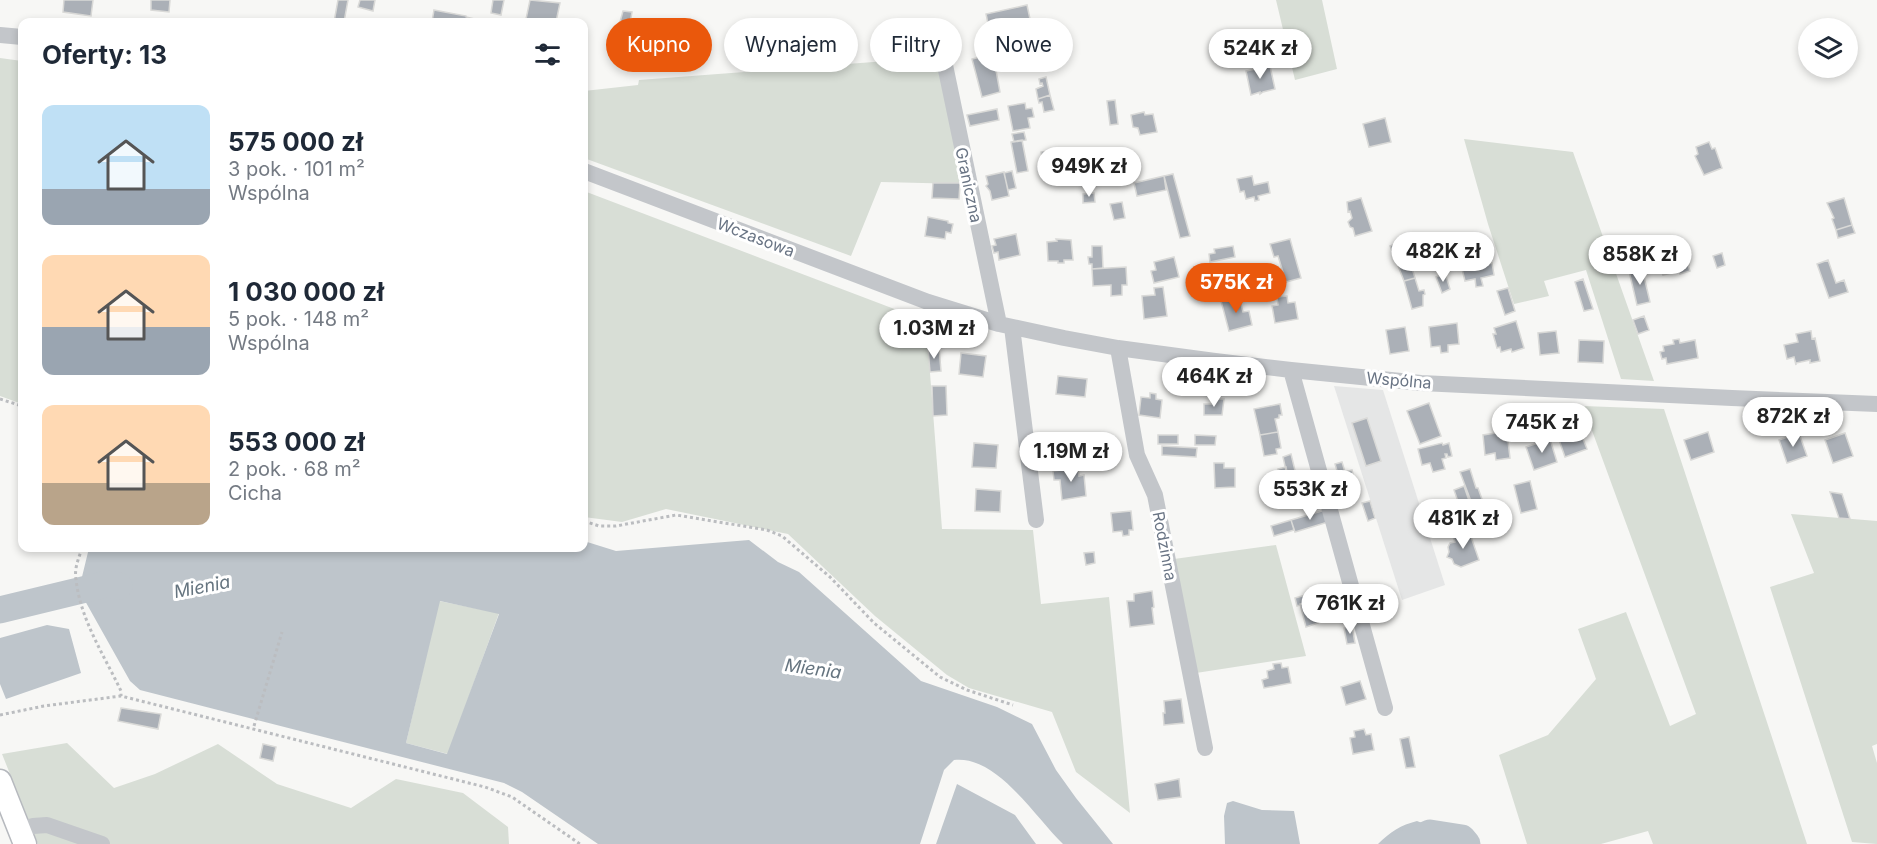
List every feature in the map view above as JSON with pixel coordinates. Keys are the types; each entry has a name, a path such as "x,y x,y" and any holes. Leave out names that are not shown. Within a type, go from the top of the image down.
{"main road":[{"path":"0,782 23,837"}],"street":[{"path":"0,35 18,36"},
{"name":"Graniczna","path":"947,72 1006,326 1036,520"},
{"name":"Wczasowa","path":"588,173 928,302"},
{"name":"Wspólna","path":"928,302 1006,326 1118,348 1291,370 1422,382 1877,404"},
{"name":"Rodzinna","path":"1118,348 1137,455 1155,495 1205,748"},
{"path":"1291,370 1385,708"},
{"path":"23,837 33,826 47,825 102,844"}],"path":[{"path":"0,399 18,405"},
{"path":"588,522 599,526 616,526 676,514 768,530 782,536 830,577 874,623 940,677 967,690 1013,705"},
{"path":"81,552 75,578 86,620 121,691 121,696"},
{"path":"254,726 282,632"},
{"path":"0,715 44,706 121,696 485,787 512,797 580,844"}],"shaded area":[{"path":"1276,0 1322,0 1337,69 1295,80"},
{"path":"0,58 18,60 18,403 0,396"},
{"path":"870,62 870,72 942,72 964,184 881,182 851,256 588,159 588,91 638,85 639,80 743,72 858,72 858,63"},
{"path":"1464,139 1573,152 1654,381 1621,379 1586,270 1544,281 1549,296 1514,304"},
{"path":"588,193 926,321 942,529 1033,530 1041,604 1109,597 1130,813 1076,772 1052,712 969,688 947,675 875,616 788,534 666,509 622,522 588,518"},
{"path":"1334,386 1383,390 1445,585 1402,600"},
{"path":"1583,406 1664,409 1807,844 1653,844 1648,831 1601,844 1527,844 1499,755 1548,735 1596,679 1578,629 1626,612 1670,726 1696,714"},
{"path":"1791,514 1877,521 1877,744 1872,746 1877,763 1877,844 1852,842 1770,587 1814,573"},
{"path":"1276,545 1306,656 1196,673 1174,559"},
{"path":"439,601 499,613 448,754 406,743"},
{"path":"67,743 114,788 155,774 218,744 277,784 351,808 396,779 463,793 508,827 509,844 38,844 2,754"}],"water":[{"path":"749,540 778,562 799,572 921,681 997,707 1032,724 1056,770 1113,844 1063,844 1000,777 970,761 954,760 944,770 920,844 598,844 522,792 504,783 140,690 130,681 84,599 81,581 88,552 588,552 588,542 616,551","holes":["440,601 499,614 447,754 406,743"]},
{"path":"47,625 69,629 81,673 6,699 0,684 0,638"},
{"path":"957,784 1015,815 1036,844 936,844"},
{"path":"1233,801 1262,810 1294,811 1300,844 1225,844 1224,816 1227,803"},
{"path":"1417,821 1427,825 1448,824 1471,835 1453,842 1433,840 1422,844 1378,844 1396,830"}],"building":[{"path":"64,0 93,0 91,16 63,12"},
{"path":"151,0 170,0 169,12 151,10"},
{"path":"338,0 348,0 345,18 335,18"},
{"path":"360,0 375,0 373,11 358,7"},
{"path":"493,0 504,0 501,15 491,13"},
{"path":"530,0 560,3 557,18 526,18"},
{"path":"1027,5 1030,18 987,18 986,14"},
{"path":"434,10 470,18 433,18"},
{"path":"623,11 632,12 631,18 621,18"},
{"path":"1270,66 1275,89 1251,95 1246,71"},
{"path":"975,72 996,72 1000,92 982,97"},
{"path":"1046,77 1050,95 1038,99 1036,89 1043,86 1039,79"},
{"path":"1050,95 1054,110 1044,112 1042,102 1039,103 1038,99"},
{"path":"1115,100 1118,124 1110,125 1107,101"},
{"path":"1025,103 1026,109 1032,108 1034,117 1028,118 1030,128 1013,131 1008,106"},
{"path":"997,109 999,120 970,126 967,115"},
{"path":"1144,112 1145,115 1153,114 1157,132 1140,135 1138,128 1133,127 1131,115"},
{"path":"1385,118 1391,142 1369,147 1363,124"},
{"path":"1024,132 1026,140 1014,142 1012,134"},
{"path":"1022,140 1028,171 1017,173 1011,142"},
{"path":"1709,142 1712,149 1715,148 1722,168 1704,175 1695,156 1698,154 1696,147"},
{"path":"1058,149 1062,167 1045,171 1041,152"},
{"path":"1012,171 1016,188 1008,190 1004,173"},
{"path":"1004,172 1009,196 992,200 986,186 988,184 986,176"},
{"path":"1173,174 1190,236 1180,238 1164,176"},
{"path":"1164,176 1166,190 1137,196 1134,183"},
{"path":"1252,176 1254,185 1268,182 1270,193 1258,196 1259,200 1255,201 1254,197 1246,199 1244,191 1240,192 1237,179"},
{"path":"933,183 960,183 959,199 932,198"},
{"path":"1094,193 1095,202 1083,203 1083,194"},
{"path":"1361,198 1372,231 1355,236 1348,222 1352,218 1350,211 1348,212 1347,202"},
{"path":"1844,198 1852,225 1836,230 1832,219 1834,218 1827,203"},
{"path":"1122,202 1125,218 1114,220 1110,204"},
{"path":"928,217 953,224 951,233 946,232 945,239 925,236"},
{"path":"1852,225 1855,233 1838,238 1836,230"},
{"path":"1016,234 1020,255 999,260 998,252 994,253 992,246 996,245 994,239"},
{"path":"1414,237 1418,248 1395,258 1390,246"},
{"path":"1056,239 1071,240 1073,260 1064,260 1064,263 1048,261 1047,242 1057,241"},
{"path":"1290,239 1301,278 1286,282 1278,256 1274,257 1270,244"},
{"path":"1092,246 1102,246 1103,268 1092,269 1092,264 1089,264 1088,257 1092,257"},
{"path":"1233,246 1235,257 1210,262 1209,254 1215,253 1214,249"},
{"path":"1683,246 1690,271 1663,275 1656,258"},
{"path":"1405,253 1415,278 1404,281 1395,258"},
{"path":"1722,253 1725,265 1717,268 1713,256"},
{"path":"1174,257 1179,277 1154,283 1151,271 1156,270 1154,262"},
{"path":"1828,260 1836,283 1844,280 1848,292 1829,298 1817,264"},
{"path":"1492,263 1494,275 1481,278 1483,286 1476,287 1475,279 1465,281 1462,269"},
{"path":"1126,267 1127,285 1122,285 1122,295 1111,296 1111,285 1093,286 1092,269"},
{"path":"1642,268 1650,302 1637,305 1629,271"},
{"path":"1445,273 1450,289 1442,293 1436,277"},
{"path":"1415,278 1419,291 1424,290 1425,294 1423,295 1423,306 1412,309 1404,281"},
{"path":"1583,279 1593,309 1584,311 1575,282"},
{"path":"1163,287 1167,316 1144,319 1142,296 1155,295 1154,288"},
{"path":"1508,288 1515,311 1505,315 1497,291"},
{"path":"1239,296 1243,312 1249,311 1252,325 1229,331 1221,301"},
{"path":"1287,296 1288,303 1295,302 1298,319 1275,323 1272,306 1278,305 1277,297"},
{"path":"1644,316 1649,330 1638,334 1633,320"},
{"path":"1516,321 1524,348 1512,352 1511,349 1501,352 1500,347 1497,348 1493,334 1496,334 1494,328"},
{"path":"1457,323 1459,344 1448,345 1448,352 1441,353 1440,346 1431,347 1429,327"},
{"path":"1405,327 1409,351 1390,354 1386,330"},
{"path":"1556,331 1559,353 1540,355 1538,333"},
{"path":"1811,331 1812,339 1815,338 1820,361 1810,363 1810,360 1796,363 1796,365 1794,357 1787,359 1784,345 1798,342 1796,334"},
{"path":"1679,339 1680,343 1695,340 1698,358 1667,364 1666,358 1662,359 1660,352 1664,351 1663,346 1674,344 1673,340"},
{"path":"1579,340 1604,341 1603,363 1578,362"},
{"path":"939,347 941,371 930,372 928,348"},
{"path":"961,353 986,356 983,377 959,374"},
{"path":"1058,376 1087,379 1085,397 1056,394"},
{"path":"932,386 946,386 947,415 933,416"},
{"path":"1150,393 1156,394 1156,399 1162,400 1160,418 1139,415 1141,397 1150,398"},
{"path":"1212,399 1224,399 1222,415 1204,415 1204,404 1212,404"},
{"path":"1429,403 1441,436 1420,444 1407,411"},
{"path":"1280,404 1282,415 1275,419 1278,432 1260,435 1254,409"},
{"path":"1367,418 1381,461 1366,466 1352,423"},
{"path":"1579,429 1587,449 1565,457 1558,437"},
{"path":"1278,432 1281,448 1276,449 1277,454 1264,456 1260,435"},
{"path":"1502,432 1503,440 1508,441 1510,458 1496,460 1495,453 1485,455 1483,435"},
{"path":"1708,432 1714,452 1691,460 1684,440"},
{"path":"1799,433 1807,456 1787,463 1779,440"},
{"path":"1845,433 1853,456 1833,463 1825,440"},
{"path":"1158,435 1178,435 1178,444 1158,444"},
{"path":"1195,435 1216,436 1215,445 1195,445"},
{"path":"1550,439 1557,462 1534,470 1526,447"},
{"path":"974,443 998,445 996,468 972,467"},
{"path":"1442,443 1443,445 1449,443 1452,456 1448,457 1445,454 1446,458 1442,459 1445,469 1433,472 1430,463 1422,465 1418,449"},
{"path":"1162,446 1197,448 1196,457 1162,455"},
{"path":"1291,454 1299,487 1290,489 1283,457"},
{"path":"1342,462 1345,472 1352,470 1355,482 1339,487 1342,495 1332,498 1326,478 1338,474 1335,464"},
{"path":"1214,463 1224,463 1224,468 1235,468 1235,487 1215,488"},
{"path":"1286,467 1289,483 1282,485 1278,469"},
{"path":"1078,468 1079,476 1084,475 1086,496 1062,500 1060,480 1054,480 1053,471"},
{"path":"1470,469 1483,502 1486,501 1491,521 1481,524 1476,503 1472,504 1460,472"},
{"path":"1530,481 1537,509 1521,513 1514,485"},
{"path":"1464,486 1475,518 1465,522 1454,490"},
{"path":"976,489 1001,491 1000,512 975,511"},
{"path":"1830,492 1842,494 1850,519 1839,518"},
{"path":"1370,501 1375,518 1368,521 1362,503"},
{"path":"1325,510 1328,522 1295,532 1291,520"},
{"path":"1131,511 1133,530 1129,530 1129,535 1123,536 1122,531 1113,532 1111,513"},
{"path":"1291,520 1294,530 1274,536 1271,526"},
{"path":"1468,528 1479,560 1461,567 1447,557 1448,547 1450,543 1455,542 1453,537 1461,534 1459,531"},
{"path":"1094,552 1095,563 1086,565 1084,553"},
{"path":"1152,591 1154,624 1130,627 1127,601 1134,601 1134,594"},
{"path":"1309,594 1311,601 1297,606 1295,598"},
{"path":"1312,601 1318,623 1306,627 1300,604"},
{"path":"1352,626 1355,643 1347,644 1344,628"},
{"path":"1281,663 1282,668 1288,667 1291,683 1264,688 1262,680 1268,678 1267,671 1274,669 1273,664"},
{"path":"1360,681 1366,699 1346,705 1341,687"},
{"path":"1181,699 1184,723 1164,725 1164,701"},
{"path":"121,708 161,714 158,729 118,721"},
{"path":"1364,729 1366,735 1371,734 1374,750 1353,754 1350,738 1355,737 1354,731"},
{"path":"1409,737 1415,767 1406,768 1400,739"},
{"path":"263,744 276,747 273,761 260,758"},
{"path":"1179,779 1181,797 1158,800 1155,784"}],"waterway":[{"name":"Mienia","path":"0,610 107,584 119,586"},
{"path":"1404,844 1430,833 1462,838 1467,844"}]}
